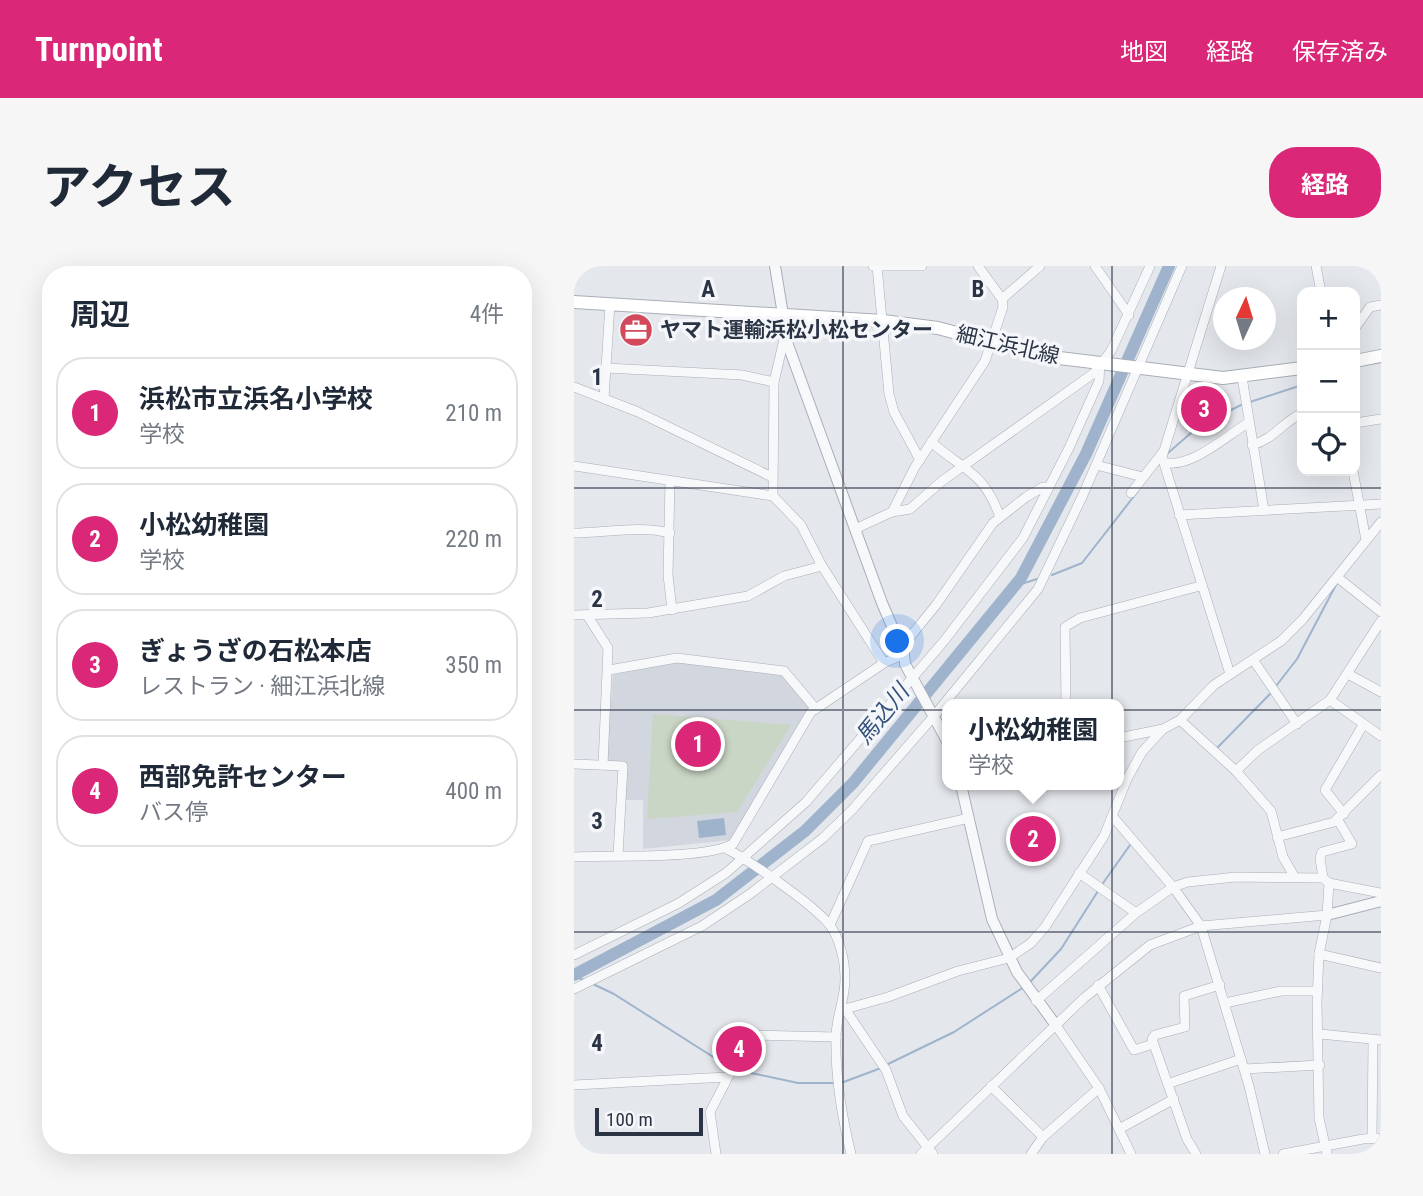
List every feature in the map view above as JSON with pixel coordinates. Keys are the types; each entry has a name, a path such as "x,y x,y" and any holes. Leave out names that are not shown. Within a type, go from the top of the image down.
{"main road":[{"name":"細江浜北線","path":"574,302 884,321 938,328 1044,356 1137,366"},
{"path":"1360,359 1381,356"},
{"path":"1137,366 1188,374 1242,377 1297,370"}],"street":[{"path":"775,266 786,335 855,529 913,681 942,732"},
{"path":"920,460 892,403 884,321 875,266 922,266"},
{"path":"892,512 930,442 980,370 992,342 1003,307 1002,299 978,266"},
{"path":"1002,299 1040,266"},
{"path":"1096,266 1129,315"},
{"path":"855,529 892,512 910,509 961,467 1094,373 1111,351 1150,266"},
{"path":"946,699 1038,589 1096,465 1182,266"},
{"path":"1131,494 1163,457 1221,266"},
{"path":"1316,266 1320,287"},
{"path":"604,399 610,304"},
{"path":"1360,321 1370,307 1381,305"},
{"path":"773,496 774,382 786,335"},
{"path":"574,955 679,903 741,860 806,802 913,681 1023,538 1099,381 1103,363"},
{"path":"606,368 742,375 774,382"},
{"path":"1242,377 1244,402 1264,510"},
{"path":"574,387 638,412 772,477"},
{"path":"1252,446 1269,441 1285,424 1297,417"},
{"path":"1360,423 1381,419"},
{"path":"1163,457 1177,463 1210,449 1248,423"},
{"path":"930,442 961,467 978,476 990,489 1000,517"},
{"path":"1163,457 1200,586 1230,674"},
{"path":"1096,465 1143,477"},
{"path":"574,466 773,496 801,525 822,566 884,663"},
{"path":"1354,476 1366,540"},
{"path":"670,481 668,575 672,610"},
{"path":"574,857 725,848 733,844 816,709 902,651 1000,517 1026,497 1043,487 1049,487"},
{"path":"1179,515 1381,504"},
{"path":"1124,737 1163,729 1180,720 1230,674 1254,662 1293,630 1381,522"},
{"path":"574,533 613,533 636,529 670,533"},
{"path":"574,615 672,610 748,596 784,576 822,566"},
{"path":"1337,577 1381,612"},
{"path":"1066,699 1065,627 1080,618 1200,586"},
{"path":"587,615 608,648 603,765"},
{"path":"1236,771 1258,750 1330,700 1381,621"},
{"path":"609,670 677,658 784,671 816,709"},
{"path":"1254,662 1297,723"},
{"path":"1348,674 1381,692"},
{"path":"1330,700 1381,736"},
{"path":"574,989 702,926 770,879 852,810 942,704"},
{"path":"1180,720 1236,771 1271,811 1277,837 1294,876"},
{"path":"1326,1150 1319,1118 1318,954 1327,915 1326,880 1320,858 1322,852 1352,844 1341,817 1325,790 1363,725"},
{"path":"1124,788 1142,752 1163,729"},
{"path":"574,764 623,766 618,855"},
{"path":"1277,837 1341,817 1381,775"},
{"path":"962,790 990,914 1009,958 1026,987 1099,1088 1131,1154"},
{"path":"844,1007 888,997 965,969 1009,958 1031,943 1045,927 1114,817 1123,790"},
{"path":"1114,817 1173,887 1201,926 1243,1064 1265,1154"},
{"path":"830,925 868,841 969,818"},
{"path":"725,848 830,925 843,957 844,1007 836,1037 839,1083 851,1154"},
{"path":"1079,873 1136,913"},
{"path":"1036,1001 1136,913 1173,887 1188,882 1236,877 1294,876 1326,880 1381,894"},
{"path":"844,1007 884,1066 903,1115 927,1152 1055,1024 1098,985 1150,945 1201,926 1327,915 1381,901"},
{"path":"1318,954 1381,968"},
{"path":"1098,985 1134,1050 1153,1044"},
{"path":"1196,1154 1187,1139 1170,1083 1153,1044 1155,1035 1185,1027 1182,998 1220,985"},
{"path":"1225,1003 1281,991 1317,991"},
{"path":"1283,1154 1326,1150 1376,1138 1377,1041 1320,1034"},
{"path":"716,1154 710,1111 750,1035 836,1037"},
{"path":"1170,1083 1243,1064 1320,1065"},
{"path":"574,1084 731,1071"},
{"path":"991,1086 1043,1137"},
{"path":"1031,1154 1043,1137 1099,1088"},
{"path":"1119,1129 1174,1099"}],"shaded area":[{"path":"677,661 784,676 809,708 731,840 643,849 643,800 625,800 627,769 606,766 613,675"}],"green space":[{"path":"653,714 791,725 737,812 647,819"}],"water":[{"path":"724,818 726,835 699,838 697,821"}],"waterway":[{"name":"馬込川","path":"574,975 716,900 805,831 853,783 1021,578 1086,454 1169,266"},
{"path":"1250,402 1297,387"},
{"path":"1168,453 1199,426 1241,405"},
{"path":"1052,575 1082,563 1138,491"},
{"path":"1015,586 1037,579"},
{"path":"1276,686 1297,659 1337,583"},
{"path":"1218,747 1270,694"},
{"path":"1101,886 1130,845"},
{"path":"1031,981 1061,949 1098,891"},
{"path":"574,977 585,980"},
{"path":"593,984 614,994 729,1067"},
{"path":"886,1065 954,1032 1024,987"},
{"path":"841,1083 881,1068"},
{"path":"737,1070 798,1083 835,1083"}],"place":[{"name":"ヤマト運輸浜松小松センター","path":"636,330"},
{"name":"ぎょうざの石松本店","path":"1204,409"},
{"name":"浜松市立浜名小学校","path":"698,744"},
{"name":"小松幼稚園","path":"1033,839"},
{"name":"西部免許センター","path":"739,1049"}]}
